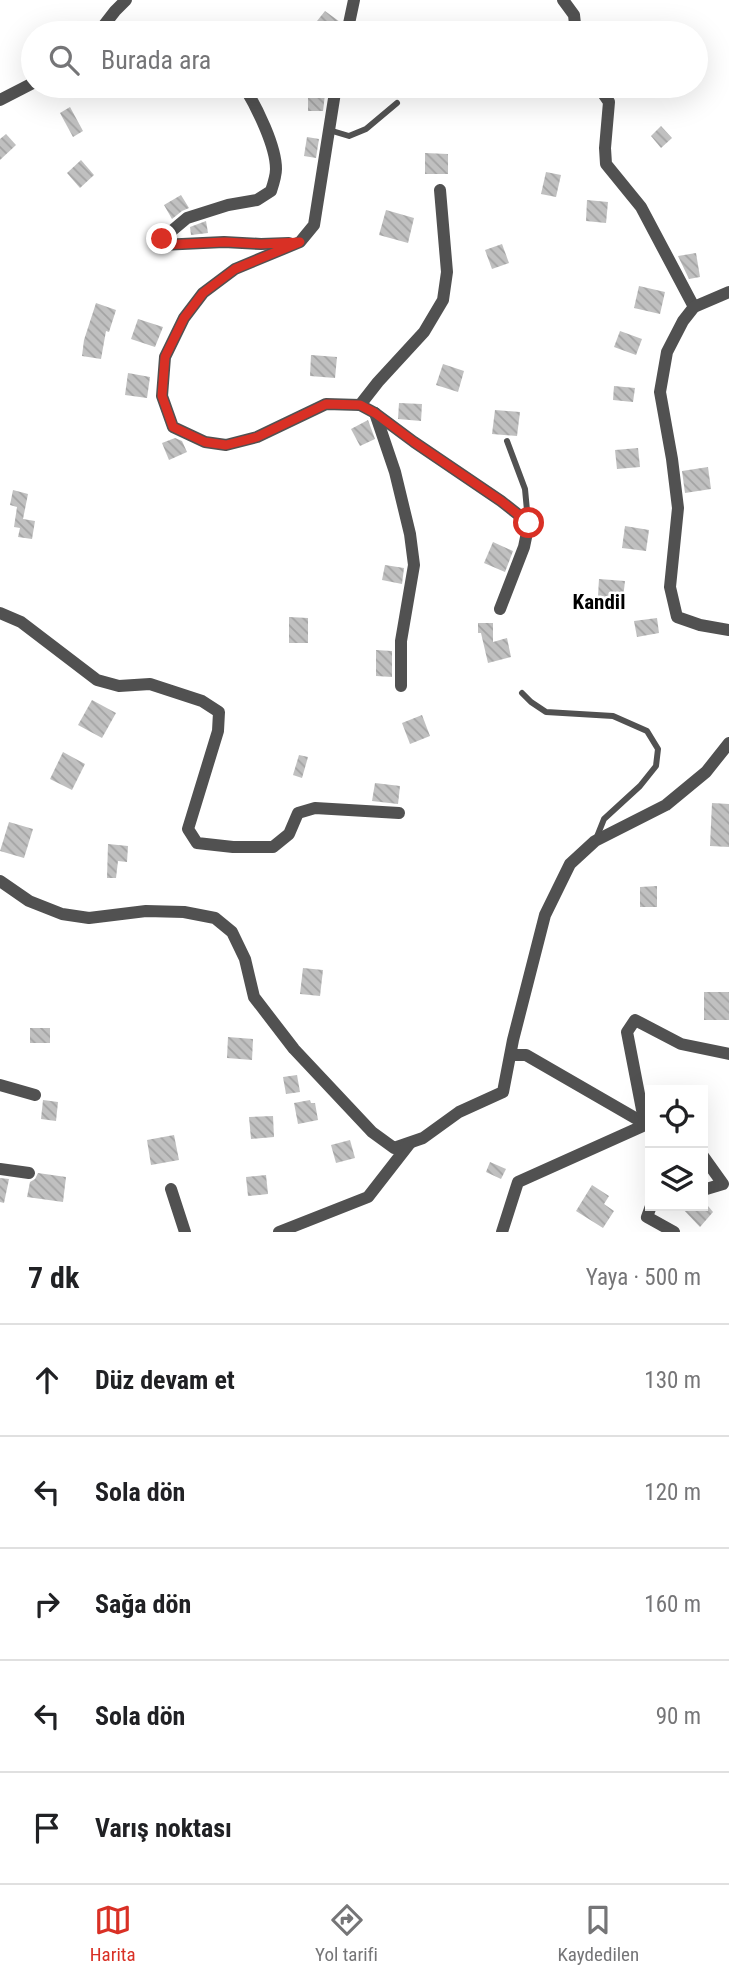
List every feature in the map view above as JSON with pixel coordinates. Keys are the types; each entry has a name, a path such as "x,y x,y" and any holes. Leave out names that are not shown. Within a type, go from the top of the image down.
{"street":[{"path":"107,21 126,0"},
{"path":"350,21 354,0"},
{"path":"563,0 574,15 575,21"},
{"path":"0,100 21,89"},
{"path":"251,98 270,139 276,169 271,191 257,200 228,205 187,218 162,239 161,245 300,242"},
{"path":"334,98 314,225 300,242 235,269 203,293 184,318 165,357 162,396 173,427 205,442 226,445 257,437 326,404 360,405 375,413 529,523 524,547 500,609"},
{"path":"606,98 609,102 606,164 641,207 694,307"},
{"path":"360,405 424,332 443,300 447,272 440,190"},
{"path":"729,292 694,307 682,321 667,352 660,392 678,508 670,587 677,617 700,625 729,630"},
{"path":"375,413 395,472 410,534 414,565 401,641 401,686"},
{"path":"0,613 21,622 97,680 119,686 150,684 202,701 219,712 218,731 188,829 197,844 273,847 289,834 298,813 315,808 399,813"},
{"path":"0,881 29,901 62,914 89,918 146,911 184,912 215,918 232,932 245,959 254,997 294,1049 372,1132 394,1148 423,1138 459,1112 503,1092 545,915 570,864 595,841 666,805 706,772 729,743"},
{"path":"645,1112 627,1032 635,1020 681,1044 729,1054"},
{"path":"511,1055 526,1055 645,1123"},
{"path":"0,1086 35,1095"},
{"path":"502,1232 518,1182 645,1126"},
{"path":"278,1232 368,1197 410,1142"},
{"path":"708,1163 723,1184 708,1188"},
{"path":"0,1169 29,1173"},
{"path":"171,1189 185,1232"},
{"path":"650,1211 647,1217 674,1232"}],"lane":[{"path":"329,130 349,136 366,129 397,103"},
{"path":"507,441 524,489 529,523"},
{"path":"522,693 546,712 613,716 647,731 658,749 656,766 640,786 604,819 595,841"}],"building":[{"path":"325,11 339,21 317,21"},
{"path":"308,98 325,98 323,111 308,111"},
{"path":"70,107 83,131 73,137 60,113"},
{"path":"661,126 672,138 661,148 651,136"},
{"path":"6,134 16,145 0,160 0,139"},
{"path":"307,137 319,139 316,158 304,156"},
{"path":"425,153 448,154 448,174 425,174"},
{"path":"81,160 94,175 80,188 67,173"},
{"path":"546,172 561,175 556,197 541,194"},
{"path":"181,195 189,208 172,219 164,205"},
{"path":"587,200 608,202 606,223 586,221"},
{"path":"386,210 414,218 408,243 379,235"},
{"path":"206,221 208,233 191,235 190,227"},
{"path":"502,244 509,263 492,269 485,250"},
{"path":"696,253 700,277 689,279 678,256"},
{"path":"639,286 665,292 660,314 634,308"},
{"path":"96,303 116,310 109,332 106,331 101,359 82,356 84,340"},
{"path":"138,319 163,327 155,347 131,339"},
{"path":"620,331 642,339 636,355 614,347"},
{"path":"311,355 337,357 335,378 310,376"},
{"path":"443,364 464,371 458,392 436,385"},
{"path":"128,373 150,377 147,398 125,395"},
{"path":"614,386 635,388 633,402 613,400"},
{"path":"399,403 422,404 421,421 398,419"},
{"path":"495,410 520,412 517,436 492,434"},
{"path":"368,420 375,439 360,446 351,429"},
{"path":"175,438 182,441 187,452 169,460 162,443"},
{"path":"638,448 640,467 617,469 615,450"},
{"path":"708,467 711,489 685,493 682,471"},
{"path":"13,490 28,494 23,519 35,521 32,539 18,537 20,528 14,527 17,507 10,505"},
{"path":"625,526 649,530 646,551 622,548"},
{"path":"493,542 513,551 505,572 484,563"},
{"path":"385,565 404,568 402,584 382,580"},
{"path":"599,579 625,581 623,598 598,596"},
{"path":"289,617 308,618 308,643 289,643"},
{"path":"657,618 659,633 637,637 634,621"},
{"path":"478,623 493,623 493,642 507,638 511,657 488,663 481,633 478,633"},
{"path":"376,650 392,651 392,677 376,676"},
{"path":"92,700 116,713 102,738 78,725"},
{"path":"422,715 430,736 410,744 402,723"},
{"path":"63,752 85,764 72,790 50,779"},
{"path":"299,755 308,757 302,778 293,775"},
{"path":"375,783 400,786 398,804 372,801"},
{"path":"712,803 729,804 729,847 710,846"},
{"path":"9,822 33,829 24,858 0,851"},
{"path":"108,844 128,846 127,862 118,861 116,878 107,878"},
{"path":"657,886 657,907 640,907 640,887"},
{"path":"303,968 323,970 320,996 300,994"},
{"path":"704,992 729,992 729,1020 704,1020"},
{"path":"30,1028 50,1028 50,1043 30,1043"},
{"path":"228,1037 253,1039 252,1060 227,1058"},
{"path":"297,1075 300,1092 286,1094 283,1077"},
{"path":"43,1100 58,1102 56,1121 41,1119"},
{"path":"310,1100 315,1103 318,1120 298,1124 294,1103"},
{"path":"273,1116 274,1137 251,1139 249,1117"},
{"path":"174,1135 179,1160 151,1165 147,1140"},
{"path":"350,1140 355,1158 336,1163 331,1145"},
{"path":"490,1162 506,1169 501,1179 486,1172"},
{"path":"38,1173 66,1177 63,1202 27,1197 30,1182"},
{"path":"266,1175 268,1194 248,1196 246,1177"},
{"path":"0,1178 9,1179 4,1203 0,1202"},
{"path":"592,1185 609,1196 604,1204 614,1211 603,1228 576,1211"},
{"path":"708,1206 713,1212 700,1227 685,1211 708,1211"}],"district":[{"name":"Kandil","path":"599,602"}],"route":[{"path":"162,239 161,245 300,242 235,269 203,293 184,318 165,357 162,396 173,427 205,442 226,445 257,437 326,404 360,405 529,523"}]}
